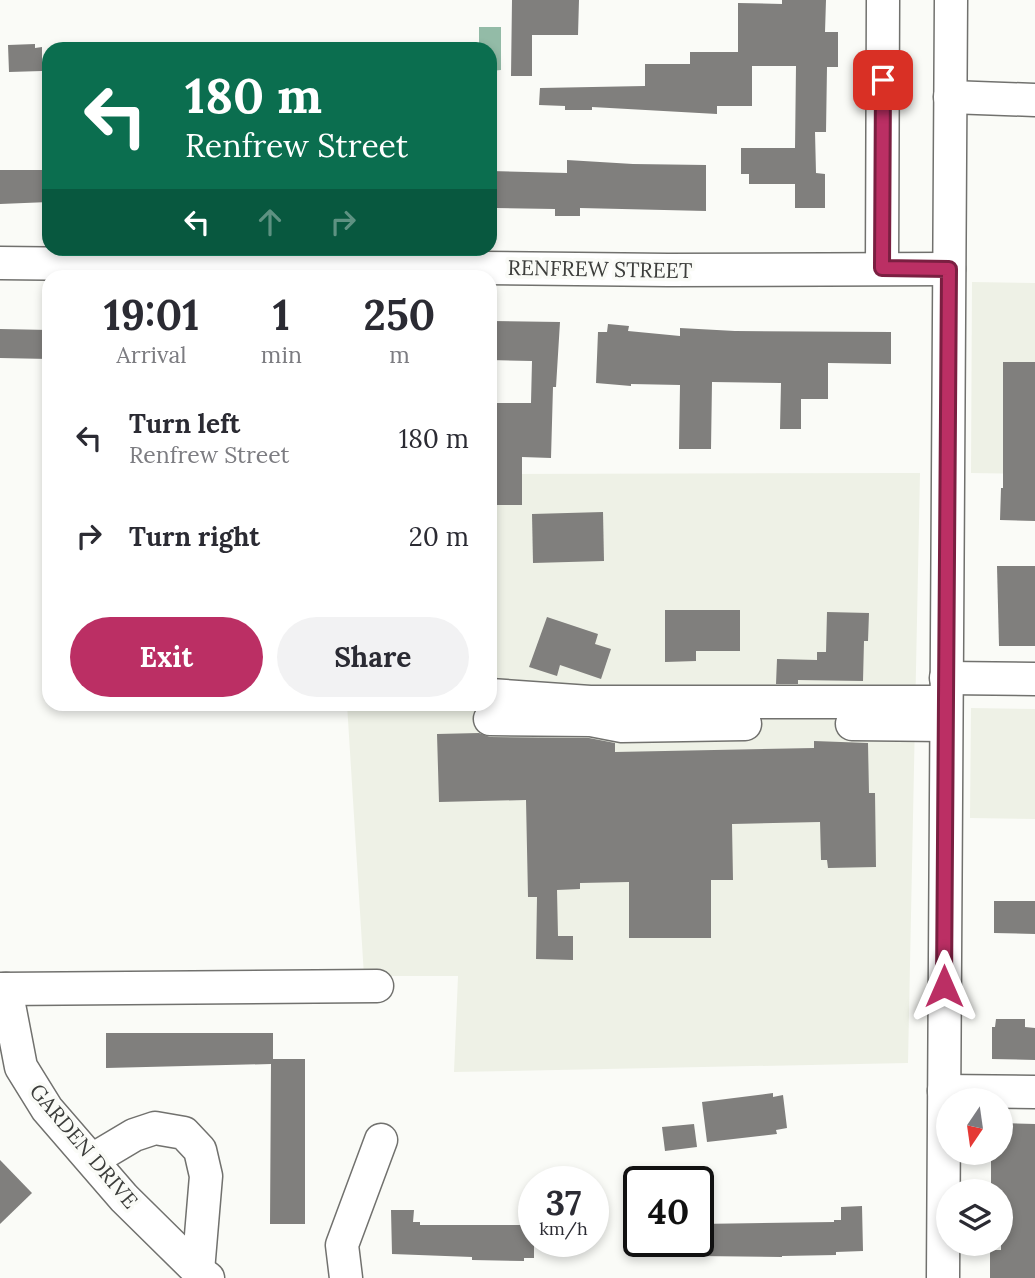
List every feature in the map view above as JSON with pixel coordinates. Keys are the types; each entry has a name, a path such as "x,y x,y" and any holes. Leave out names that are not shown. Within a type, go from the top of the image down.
{"street":[{"path":"882,268 883,0"},
{"path":"944,1088 951,0"},
{"path":"950,97 1035,100"},
{"name":"RENFREW STREET","path":"0,263 668,270 949,269"},
{"path":"497,708 622,726 777,723 946,702 1035,680"},
{"path":"3,989 377,986"},
{"name":"GARDEN DRIVE","path":"3,989 21,1067 47,1109 124,1198 203,1274"},
{"path":"1013,1092 1035,1092"},
{"path":"92,1160 134,1135 155,1128 184,1133 200,1150 206,1176 203,1274"},
{"path":"346,1278 342,1245 380,1140"},
{"path":"943,1278 944,1166"}],"shaded area":[{"path":"479,27 501,27 501,70 497,70 497,42 479,42"},
{"path":"972,282 1035,283 1035,474 971,473"},
{"path":"920,473 908,1063 454,1072 458,976 364,976 347,711 497,711 497,474"},
{"path":"971,708 1035,709 1035,819 970,818"}],"building":[{"path":"512,0 579,0 578,35 532,35 532,76 511,76"},
{"path":"782,0 826,0 825,32 838,32 838,67 827,67 826,132 815,132 816,173 825,174 825,208 795,208 795,184 749,184 749,174 741,174 741,148 795,148 796,66 752,66 752,106 717,106 717,114 592,107 592,110 565,110 565,106 539,105 540,88 645,86 645,64 690,64 690,52 738,52 738,3 782,4"},
{"path":"35,44 35,48 42,47 42,71 9,72 8,45"},
{"path":"567,160 706,165 706,211 580,208 580,216 555,216 555,209 497,208 497,171 567,173"},
{"path":"0,170 42,170 42,202 0,204"},
{"path":"497,321 560,322 556,387 553,387 551,458 522,457 522,505 497,505 497,403 531,403 532,361 497,360"},
{"path":"608,324 629,326 628,331 680,336 680,328 891,332 891,364 828,363 828,399 801,399 801,429 780,429 781,383 712,382 711,449 679,449 680,385 631,386 596,383 598,332 607,332"},
{"path":"0,329 42,330 42,359 0,358"},
{"path":"1003,362 1035,362 1035,521 1000,520 1003,488"},
{"path":"603,512 604,561 533,563 532,514"},
{"path":"997,566 1035,566 1035,646 999,646"},
{"path":"665,610 740,610 740,651 696,651 696,661 665,662"},
{"path":"827,612 869,613 868,641 864,641 863,681 798,680 798,684 776,684 777,659 817,660 817,652 826,652"},
{"path":"547,617 598,634 595,644 611,649 601,679 560,665 557,676 529,667"},
{"path":"479,733 490,737 589,738 615,743 615,752 814,748 814,741 868,743 869,793 875,793 876,867 828,868 827,860 821,860 820,822 732,824 733,880 711,880 711,938 629,938 629,882 580,883 580,889 557,890 558,936 573,936 573,960 536,959 537,897 528,897 526,800 439,802 437,734"},
{"path":"994,901 1035,901 1035,934 994,933"},
{"path":"996,1019 1025,1019 1025,1027 1035,1028 1035,1060 992,1059 992,1027 995,1027"},
{"path":"106,1033 273,1033 273,1059 305,1059 305,1224 270,1224 271,1064 106,1068"},
{"path":"773,1093 773,1097 783,1095 787,1128 776,1130 777,1134 707,1142 702,1102"},
{"path":"1013,1123 1035,1124 1035,1278 990,1278 990,1256 1013,1256 1013,1179 991,1179 991,1166 1013,1166"},
{"path":"694,1124 697,1147 665,1151 662,1127"},
{"path":"0,1160 32,1193 0,1224"},
{"path":"862,1206 863,1251 782,1257 714,1256 714,1224 834,1222 841,1220 841,1207"},
{"path":"391,1210 414,1210 413,1222 420,1222 420,1225 518,1225 518,1257 534,1258 524,1258 524,1261 472,1260 472,1257 392,1254"}],"route":[{"path":"883,80 882,268 949,269 944,986"}]}
